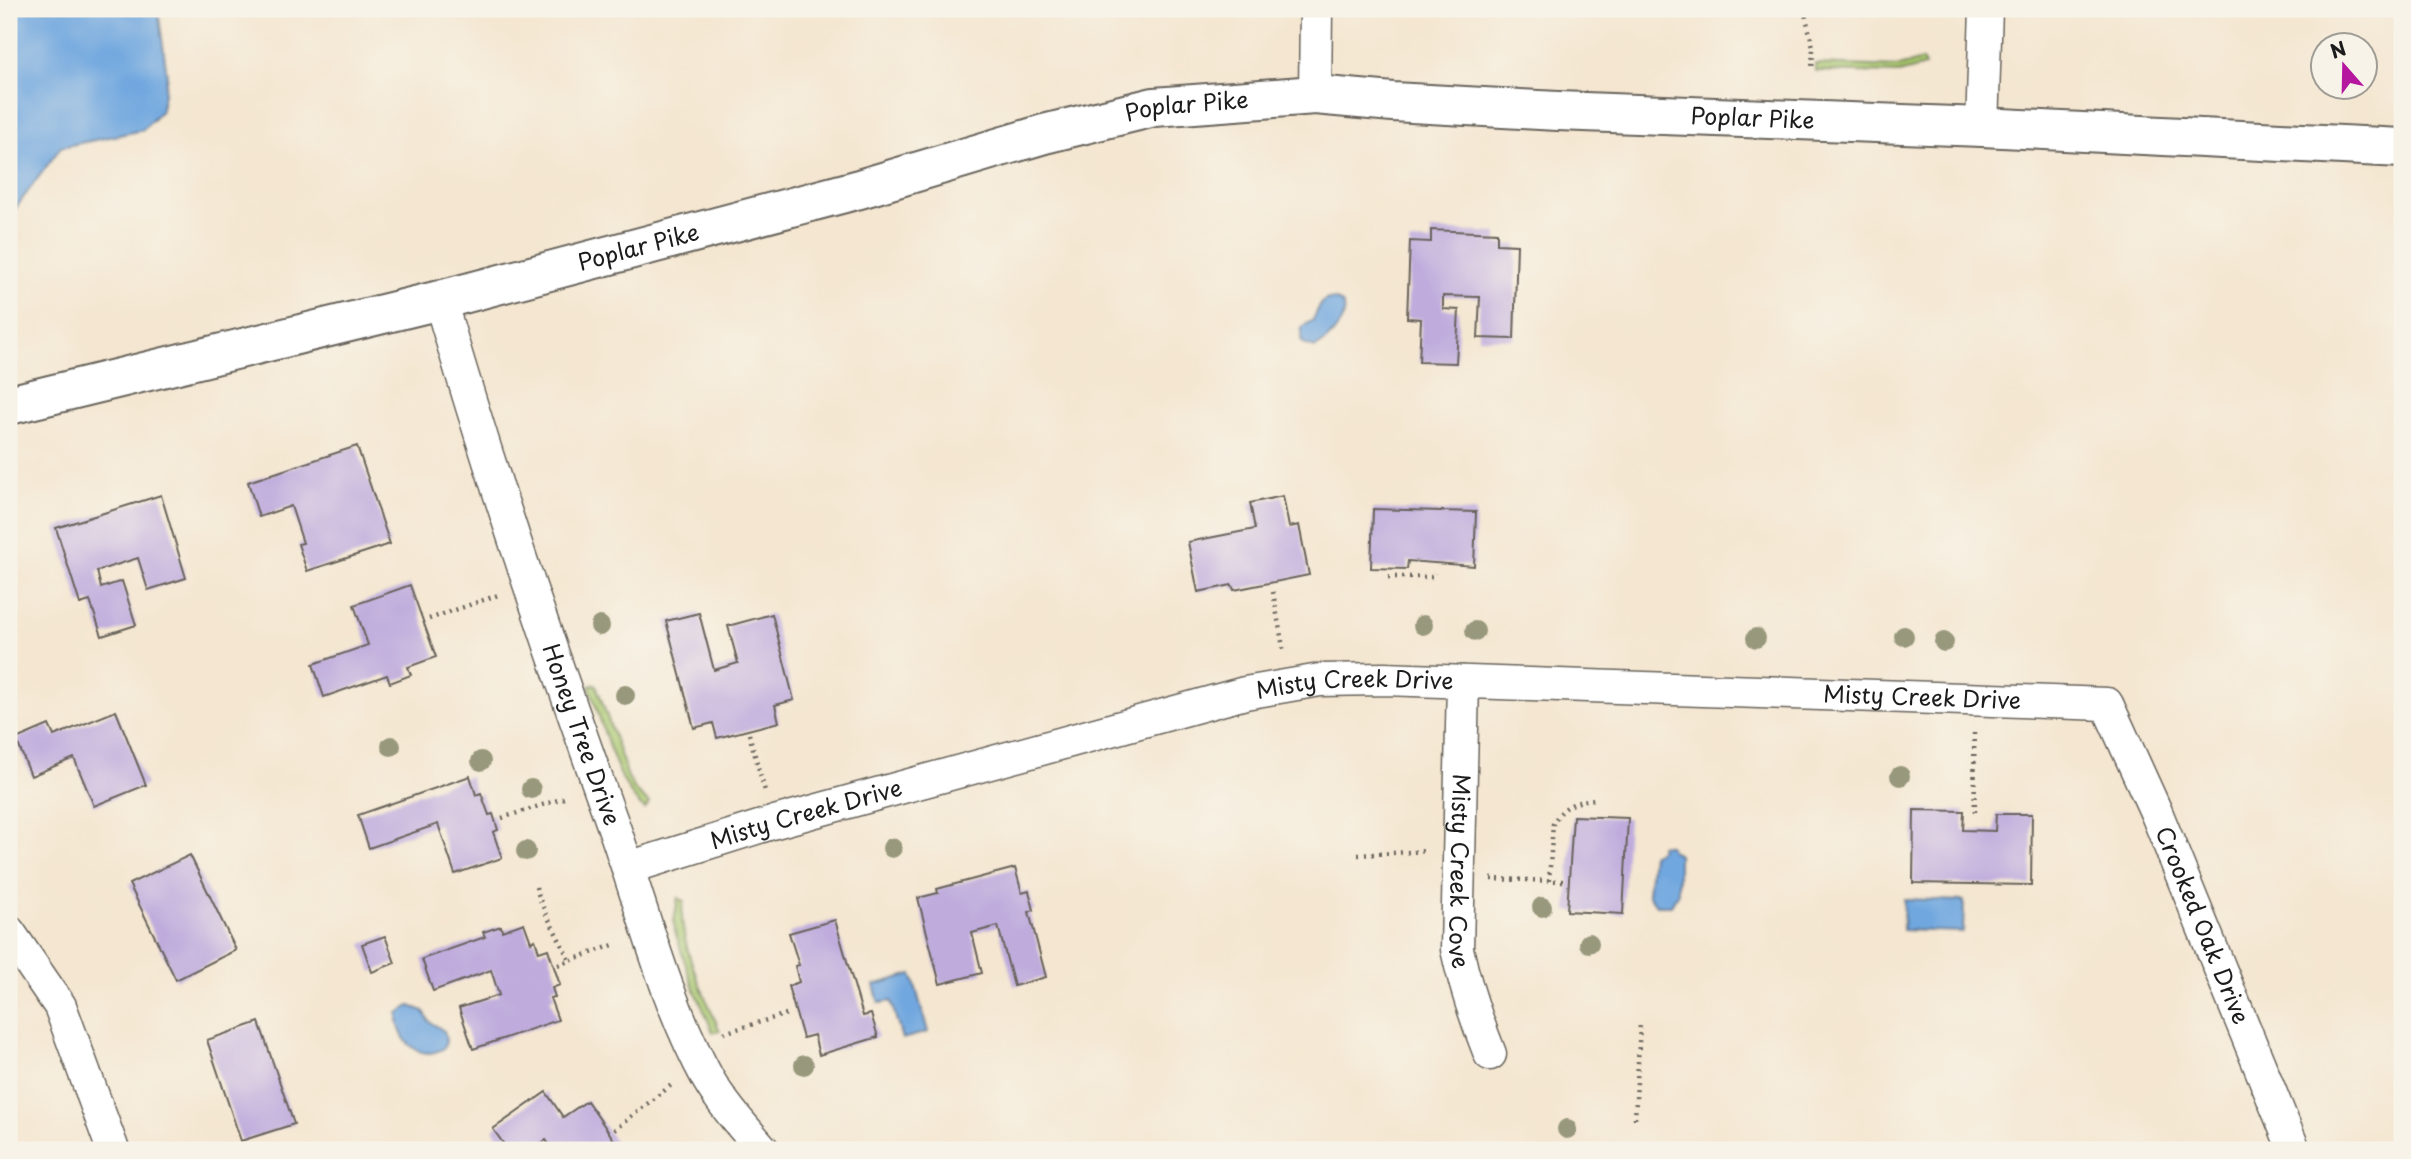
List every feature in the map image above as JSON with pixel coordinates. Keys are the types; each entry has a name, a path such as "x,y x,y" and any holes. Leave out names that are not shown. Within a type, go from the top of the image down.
{"main road":[{"name":"Poplar Pike","path":"9,405 440,300 856,190 1044,134 1154,107 1315,95 1558,111 1982,127 2402,148"}],"street":[{"path":"1315,95 1317,9"},
{"path":"1982,127 1986,9"},
{"name":"Honey Tree Drive","path":"440,300 549,644 677,1013 709,1082 763,1150"},
{"name":"Misty Creek Drive","path":"628,868 775,822 1245,694 1292,684 1347,679 2107,704"},
{"name":"Misty Creek Cove","path":"1463,682 1457,949 1472,1006 1490,1054"},
{"name":"Crooked Oak Drive","path":"2107,704 2156,812 2294,1150"},
{"path":"9,933 60,1006 113,1150"}],"path":[{"path":"1804,9 1813,47 1812,70"},
{"path":"1388,577 1433,577 1434,573"},
{"path":"1273,592 1285,657"},
{"path":"429,618 501,594"},
{"path":"1974,728 1975,816"},
{"path":"749,734 766,797"},
{"path":"502,818 570,796"},
{"path":"1549,881 1553,824 1557,817 1572,804 1596,799"},
{"path":"1358,855 1434,851"},
{"path":"1485,879 1563,881"},
{"path":"536,887 546,918 561,940 569,961"},
{"path":"558,965 622,942"},
{"path":"715,1036 790,1013"},
{"path":"1635,1119 1640,1024"},
{"path":"614,1130 678,1079"}],"green space":[{"path":"1922,60 1925,66 1899,73 1815,71 1815,64 1899,67"},
{"path":"596,684 628,777 636,791 649,803 645,809 627,787 611,753 589,686"},
{"path":"678,898 684,901 683,931 687,948 720,1031 713,1032 691,981 675,931"}],"water":[{"path":"9,9 158,9 167,75 161,111 143,130 61,147 9,217"},
{"path":"1328,299 1338,301 1344,306 1341,321 1322,344 1315,348 1306,345 1301,340 1302,327 1313,320 1321,303"},
{"path":"1660,845 1669,845 1678,855 1678,893 1671,905 1656,905 1648,894 1652,855 1660,849"},
{"path":"1904,899 1964,901 1963,932 1903,930"},
{"path":"912,974 928,1032 902,1039 891,1001 879,1003 874,985"},
{"path":"410,1006 424,1011 429,1021 444,1031 444,1048 426,1053 418,1051 405,1039 398,1022 398,1013"}],"building":[{"path":"1431,230 1497,233 1497,244 1517,245 1514,339 1478,338 1480,297 1443,296 1443,309 1459,310 1456,363 1419,362 1421,319 1407,318 1410,241 1431,242"},
{"path":"357,446 390,544 307,571 298,544 303,543 291,506 259,517 248,482"},
{"path":"161,495 186,578 148,590 138,558 97,571 101,588 122,581 136,625 102,636 90,601 80,604 56,528"},
{"path":"1283,496 1289,527 1299,525 1309,575 1234,590 1232,585 1198,592 1188,542 1255,529 1250,503"},
{"path":"1373,509 1476,512 1474,566 1408,561 1407,569 1371,568"},
{"path":"410,585 436,657 408,667 411,675 390,683 387,675 324,697 313,664 368,645 354,605"},
{"path":"699,613 714,670 738,663 728,626 772,614 794,700 775,705 779,722 717,738 713,723 694,728 666,621"},
{"path":"116,711 146,785 94,806 74,758 31,776 16,739 49,725 54,736"},
{"path":"470,776 476,795 481,793 489,815 493,814 498,830 493,832 502,858 455,874 438,824 369,848 358,815"},
{"path":"1914,810 1964,811 1963,830 1995,831 1996,814 2032,814 2031,885 1913,883"},
{"path":"1573,816 1628,818 1623,914 1567,911"},
{"path":"190,855 236,950 176,980 129,884"},
{"path":"1015,868 1022,893 1029,891 1034,910 1029,912 1046,977 1014,986 998,926 972,933 982,973 940,984 918,898 938,893 937,889"},
{"path":"835,920 863,1016 871,1014 878,1037 819,1055 814,1035 803,1038 788,986 799,982 795,966 799,965 789,933"},
{"path":"524,923 531,942 535,940 539,952 548,949 560,985 552,988 555,997 550,998 558,1020 473,1049 459,1008 499,995 491,970 433,991 422,959 485,937 483,932 501,926 502,931"},
{"path":"385,936 395,963 372,972 362,944"},
{"path":"259,1022 294,1124 241,1141 207,1040"},
{"path":"546,1092 563,1117 587,1101 621,1150 553,1150 546,1140 532,1150 508,1150 493,1129"}]}
